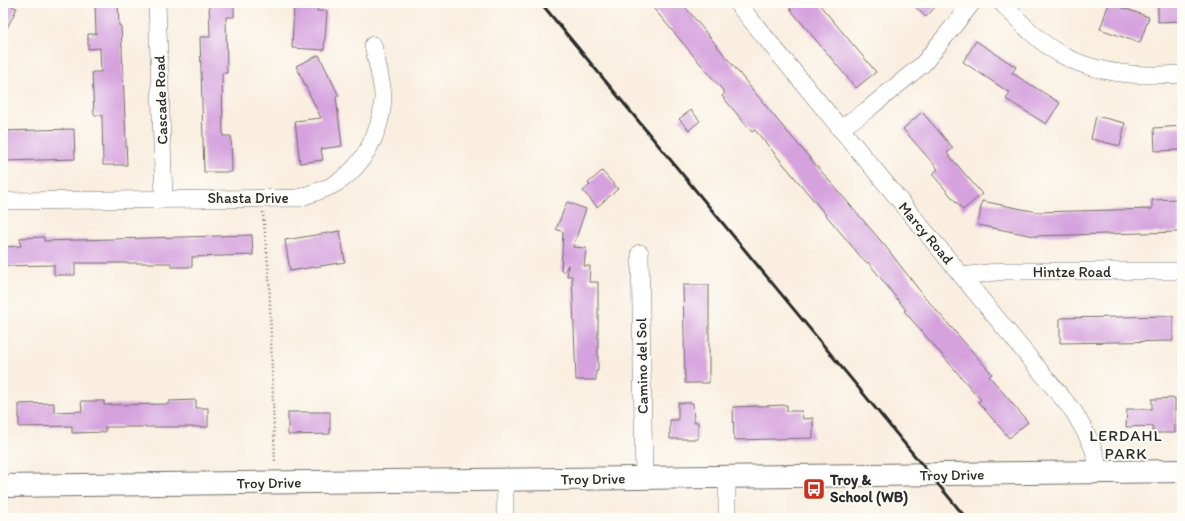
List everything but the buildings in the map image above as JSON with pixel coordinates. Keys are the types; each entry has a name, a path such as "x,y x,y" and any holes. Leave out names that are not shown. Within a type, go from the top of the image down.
{"street":[{"name":"Cascade Road","path":"157,3 164,198"},
{"name":"Marcy Road","path":"737,3 1074,412 1095,453 1098,462 1097,472"},
{"path":"840,129 867,110 923,64 972,3"},
{"path":"1002,3 1043,42 1067,58 1079,63 1130,75 1158,76 1182,74"},
{"name":"Shasta Drive","path":"3,201 164,198 299,198 331,186 349,173 367,151 376,130 383,99 373,45"},
{"name":"Camino del Sol","path":"640,253 644,478"},
{"name":"Hintze Road","path":"962,276 1005,271 1182,271"},
{"name":"Troy Drive","path":"3,486 1182,471"},
{"path":"727,477 727,518"},
{"path":"505,480 505,518"}],"path":[{"path":"262,198 269,275 275,463"}],"railway":[{"path":"541,3 966,518"}],"place":[{"name":"Troy & School (WB)","path":"814,489"}],"district":[{"name":"LERDAHL PARK","path":"1126,444"}]}
